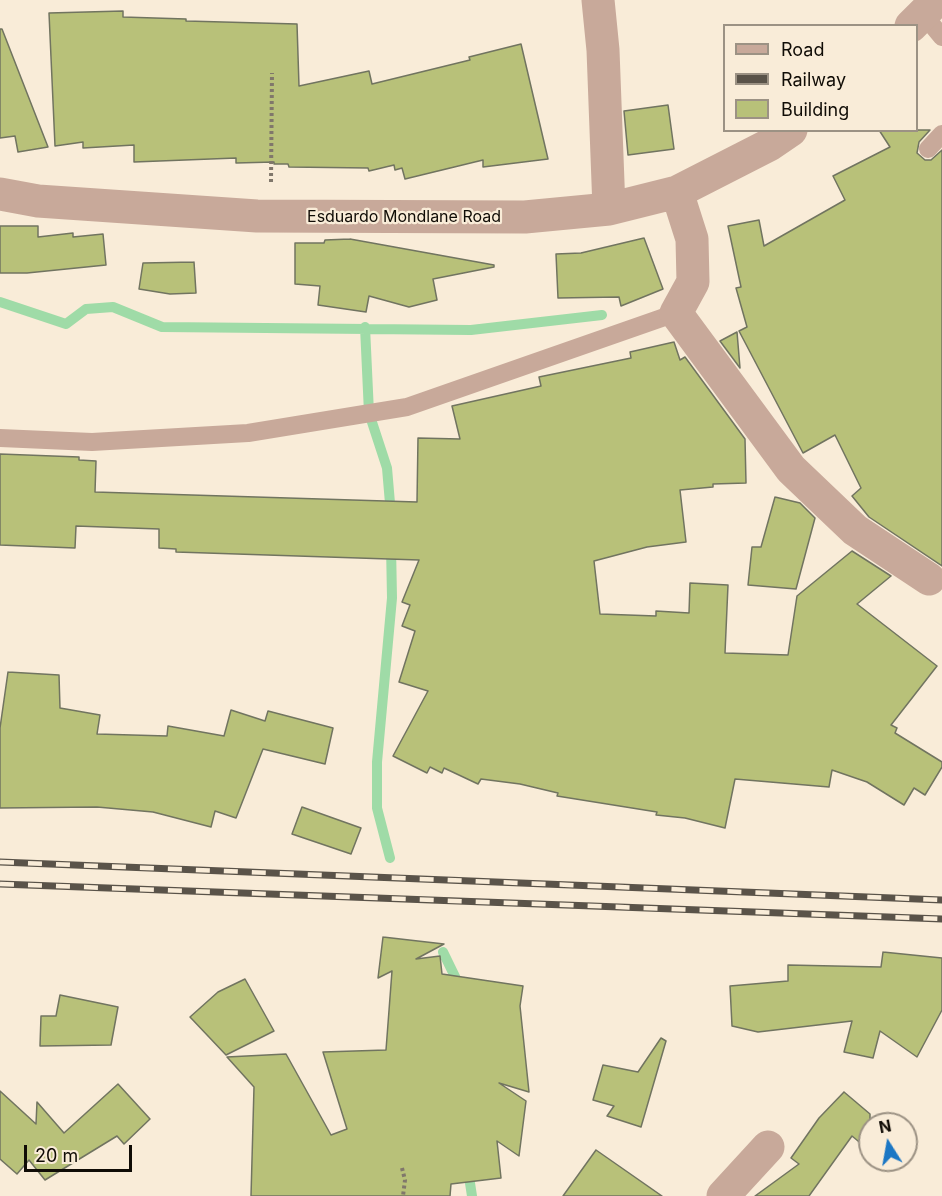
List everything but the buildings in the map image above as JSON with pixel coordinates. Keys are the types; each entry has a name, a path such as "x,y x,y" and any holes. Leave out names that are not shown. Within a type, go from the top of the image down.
{"street":[{"path":"598,0 603,50 609,209"},
{"name":"Esduardo Mondlane Road","path":"0,194 38,201 271,216 525,217 609,209 677,192 769,145 788,132"},
{"path":"677,192 692,239 693,282 676,313 791,469 855,530 929,579"},
{"path":"723,1196 768,1147"}],"lane":[{"path":"928,149 942,134"},
{"path":"0,438 92,442 248,433 407,407 676,313"}],"path":[{"path":"271,216 272,73"},
{"path":"402,1168 405,1180 403,1196"}],"waterway":[{"path":"0,302 66,324 86,309 113,307 162,327 471,330 602,315"},
{"path":"365,327 369,413 387,468 391,515"},
{"path":"390,858 377,808 377,762 392,598 391,545"},
{"path":"443,952 460,987"},
{"path":"468,1170 472,1196"}],"railway":[{"path":"0,862 942,900"},
{"path":"0,884 942,919"}]}
